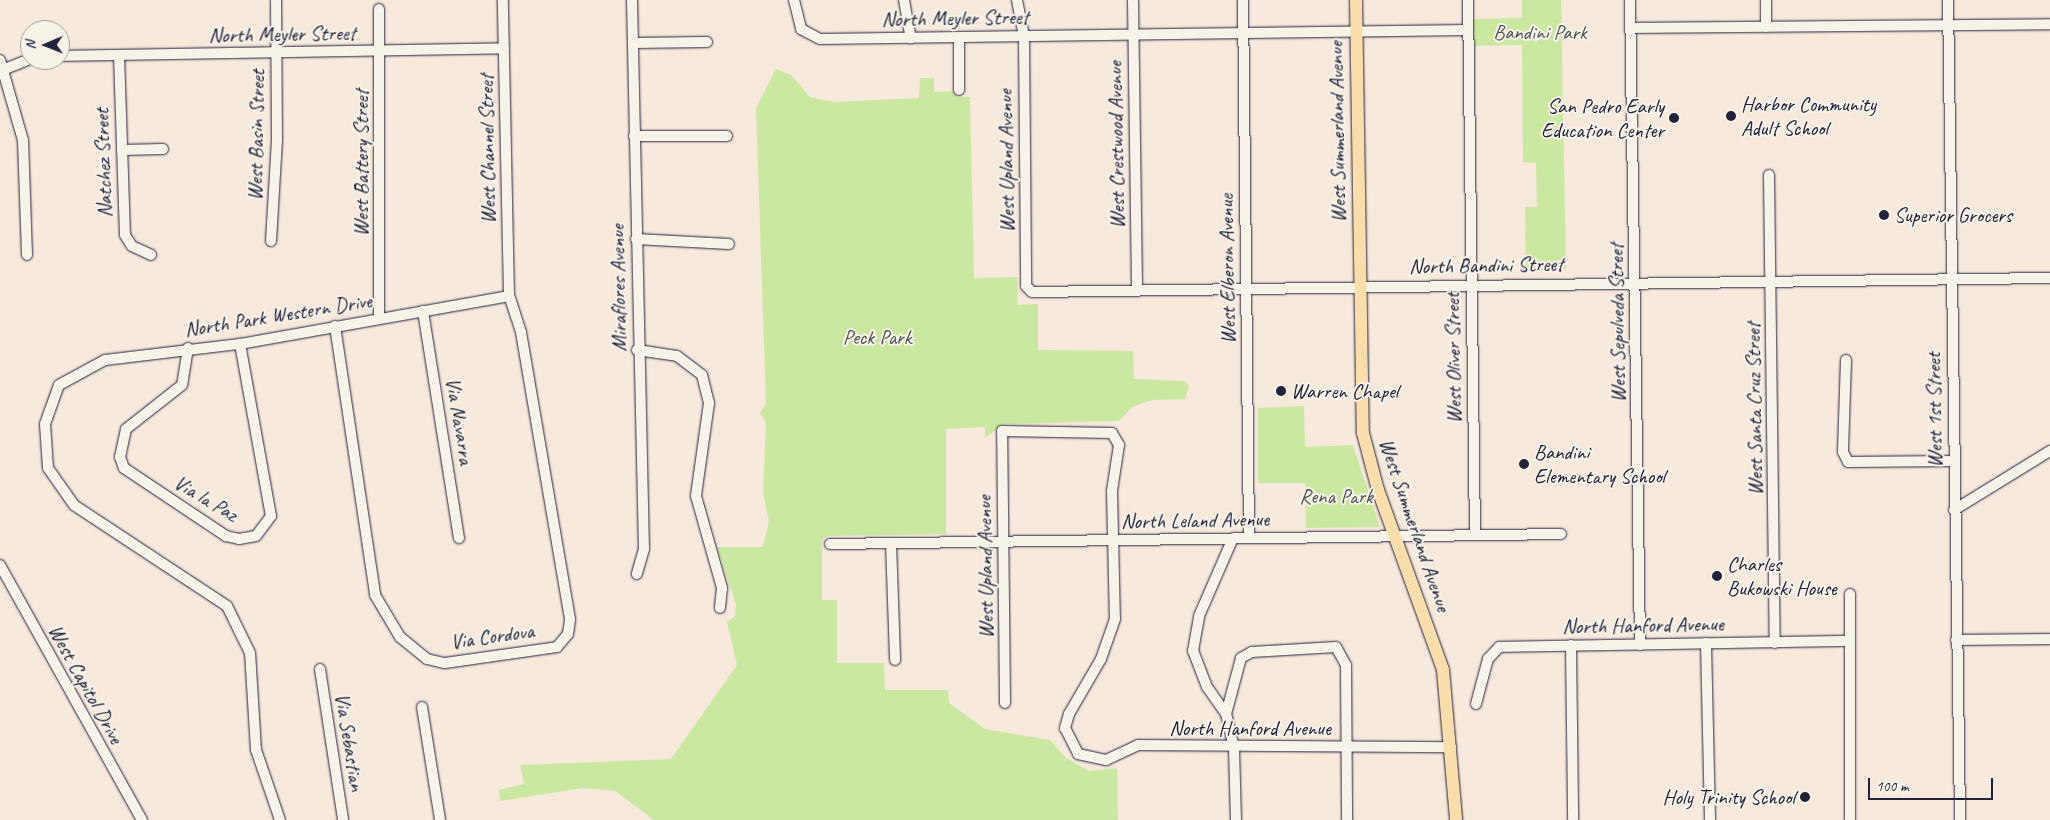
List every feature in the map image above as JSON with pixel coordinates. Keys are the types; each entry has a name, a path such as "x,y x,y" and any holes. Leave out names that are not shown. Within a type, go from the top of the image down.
{"main road":[{"name":"West Summerland Avenue","path":"1356,0 1359,286 1363,433 1378,490 1398,536 1443,670 1456,820"}],"street":[{"name":"West Basin Street","path":"271,241 276,0"},
{"name":"West Channel Street","path":"503,0 509,296"},
{"name":"Miraflores Avenue","path":"632,0 637,350 644,548 637,574"},
{"name":"North Meyler Street","path":"794,0 804,32 820,39 1468,30"},
{"path":"904,0 912,38"},
{"name":"West Upland Avenue","path":"1018,0 1024,36 1026,286"},
{"name":"West Crestwood Avenue","path":"1133,0 1137,289"},
{"name":"West Elberon Avenue","path":"1243,0 1250,538"},
{"name":"West Oliver Street","path":"1468,0 1475,535"},
{"name":"West Sepulveda Street","path":"1630,0 1636,282 1640,644"},
{"path":"1766,0 1766,27"},
{"name":"West 1st Street","path":"1948,0 1950,280 1960,820"},
{"name":"West Battery Street","path":"379,9 379,318"},
{"path":"1631,28 2050,24"},
{"path":"959,90 960,38"},
{"path":"633,43 707,42"},
{"name":"North Meyler Street","path":"70,56 504,48"},
{"name":"Natchez Street","path":"118,55 124,235 132,246 151,255"},
{"path":"20,62 1,67 23,140 27,255"},
{"path":"634,136 727,136"},
{"path":"122,150 163,149"},
{"name":"West Santa Cruz Street","path":"1769,175 1775,643"},
{"path":"636,239 729,244"},
{"name":"North Bandini Street","path":"1026,286 1032,292 1246,287 2050,278"},
{"name":"North Park Western Drive","path":"280,820 256,750 250,654 227,606 74,505 48,468 45,424 59,385 104,360 188,348 240,344 509,296"},
{"name":"Via Cordova","path":"335,326 375,596 400,637 427,659 445,662 557,646 568,634 570,619 521,332 509,296"},
{"name":"Via Navarra","path":"423,311 459,538"},
{"name":"Via la Paz","path":"188,348 182,385 126,429 120,457 124,468 226,536 239,539 256,536 271,516 240,344"},
{"path":"637,350 677,356 702,375 709,403 696,496 722,588 720,608"},
{"path":"1846,360 1843,452 1848,462 1954,461"},
{"name":"West Upland Avenue","path":"1005,702 1002,431 1112,432 1119,445 1111,540"},
{"path":"1954,510 2050,451"},
{"name":"North Leland Avenue","path":"830,544 1561,534"},
{"path":"1233,538 1200,616 1194,651 1207,687 1226,714 1234,748 1236,820"},
{"name":"North Hanford Avenue","path":"1111,540 1115,618 1101,659 1075,698 1065,728 1078,754 1094,761 1138,745 1234,748 1451,747"},
{"path":"891,544 895,660"},
{"name":"West Capitol Drive","path":"0,565 142,820"},
{"path":"1850,594 1850,820"},
{"path":"1956,640 2050,639"},
{"name":"North Hanford Avenue","path":"1476,704 1488,659 1500,647 1850,641"},
{"path":"1706,643 1710,820"},
{"path":"1570,645 1573,820"},
{"path":"1226,714 1241,658 1252,652 1336,647 1346,665 1347,820"},
{"name":"Via Sebastian","path":"320,669 343,820"},
{"path":"422,706 440,820"}],"green space":[{"name":"Bandini Park","path":"1522,0 1561,0 1566,269 1526,270 1525,207 1537,207 1536,163 1523,162 1522,45 1469,46 1469,19 1522,18"},
{"name":"Peck Park","path":"776,69 791,75 810,97 833,102 919,98 920,78 934,78 934,92 952,91 957,97 970,97 974,278 1018,277 1017,305 1038,304 1038,350 1133,351 1134,379 1185,381 1189,386 1185,399 1152,400 1132,407 1119,421 1004,424 985,438 985,427 946,429 946,534 828,536 822,540 822,600 837,600 837,663 884,663 885,690 948,690 949,703 985,729 1050,740 1066,758 1089,771 1117,768 1118,820 654,820 615,791 583,788 500,801 499,790 524,784 520,765 671,759 737,665 727,622 735,616 736,605 717,547 763,547 769,522 763,492 766,423 760,413 766,403 756,108"},
{"name":"Rena Park","path":"1304,406 1305,447 1353,445 1380,527 1306,528 1305,483 1258,483 1258,408"}],"place":[{"name":"Harbor Community Adult School","path":"1731,116"},
{"name":"San Pedro Early Education Center","path":"1674,118"},
{"name":"Superior Grocers","path":"1884,215"},
{"name":"Warren Chapel","path":"1281,391"},
{"name":"Bandini Elementary School","path":"1524,464"},
{"name":"Charles Bukowski House","path":"1717,576"},
{"name":"Holy Trinity School","path":"1805,797"}]}
